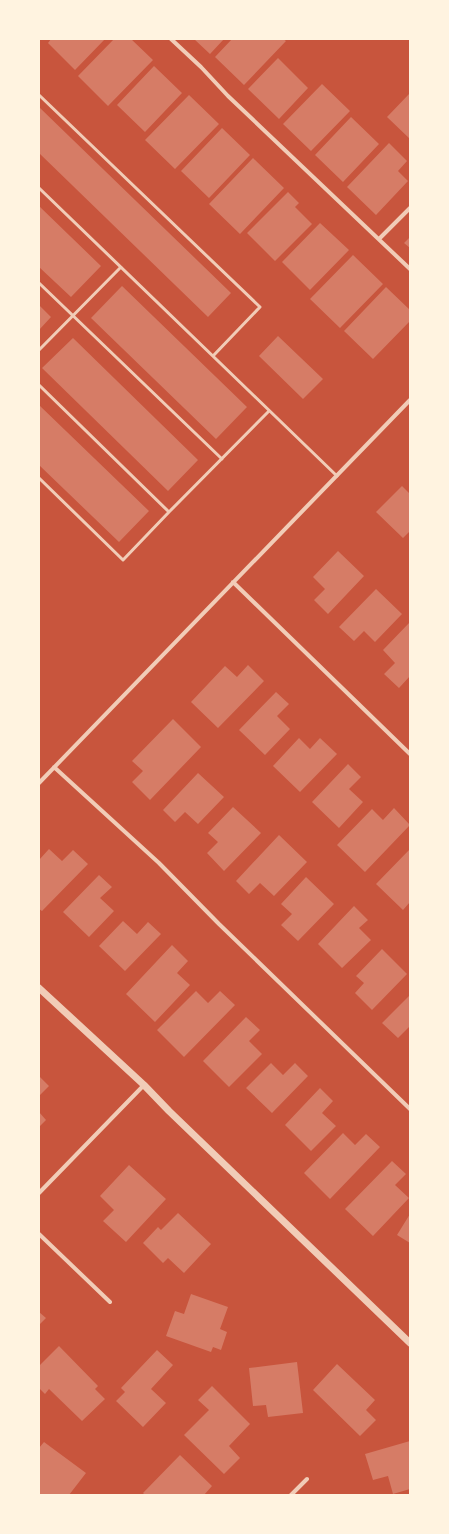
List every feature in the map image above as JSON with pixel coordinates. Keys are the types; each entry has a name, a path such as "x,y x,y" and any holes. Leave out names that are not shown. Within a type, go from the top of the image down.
{"street":[{"path":"171,39 201,67 228,96 410,269"},
{"path":"379,239 410,208"},
{"path":"39,783 410,400"},
{"path":"234,582 410,754"},
{"path":"54,768 159,863 224,929 410,1109"},
{"path":"39,988 144,1085 169,1111 410,1343"},
{"path":"39,1192 144,1085"},
{"path":"39,1234 110,1302"},
{"path":"291,1495 307,1479"}],"lane":[{"path":"39,95 260,307 213,356"},
{"path":"39,188 337,476"},
{"path":"39,350 121,267"},
{"path":"39,283 222,459"},
{"path":"39,385 169,512"},
{"path":"39,478 123,560 269,411"}],"building":[{"path":"51,39 105,39 75,70 48,43"},
{"path":"114,39 131,39 153,60 108,106 78,76"},
{"path":"194,39 224,39 210,54"},
{"path":"232,39 283,39 286,41 244,85 215,57"},
{"path":"278,58 308,88 279,119 248,89"},
{"path":"154,66 182,93 145,132 117,105"},
{"path":"322,84 350,111 311,151 283,124"},
{"path":"410,93 410,139 387,117"},
{"path":"189,95 219,124 175,169 145,140"},
{"path":"39,107 231,293 208,317 39,153"},
{"path":"351,117 379,144 343,182 315,155"},
{"path":"222,128 250,155 209,198 181,171"},
{"path":"389,143 407,161 398,171 408,181 376,215 347,187"},
{"path":"253,158 284,188 240,234 209,204"},
{"path":"288,192 299,203 295,207 312,224 275,261 247,233"},
{"path":"39,206 101,266 71,297 39,267"},
{"path":"320,223 349,250 310,290 282,262"},
{"path":"410,237 410,248 404,243"},
{"path":"353,255 383,284 340,328 310,299"},
{"path":"122,286 247,407 216,439 91,318"},
{"path":"386,287 410,310 410,321 373,359 344,331"},
{"path":"39,305 51,317 39,330"},
{"path":"278,336 323,379 303,399 259,356"},
{"path":"73,338 198,460 168,491 42,368"},
{"path":"39,405 149,511 119,542 39,465"},
{"path":"402,486 410,494 410,531 403,538 376,512"},
{"path":"338,551 364,576 328,614 314,600 325,589 313,577"},
{"path":"376,589 402,614 375,642 364,631 354,641 339,627"},
{"path":"410,622 410,676 399,688 384,674 395,663 383,650"},
{"path":"248,665 264,681 218,728 191,702 225,666 237,677"},
{"path":"276,692 289,704 277,716 290,729 265,755 239,730"},
{"path":"173,719 201,747 150,800 132,782 143,771 132,761"},
{"path":"299,738 310,749 320,738 337,754 300,792 273,766"},
{"path":"348,764 361,777 349,789 363,802 339,828 312,802"},
{"path":"198,773 224,797 198,824 185,812 175,822 163,810"},
{"path":"233,807 261,833 224,871 207,853 218,842 208,833"},
{"path":"394,808 410,825 365,872 337,845 372,809 383,820"},
{"path":"279,835 307,862 274,896 260,883 249,894 236,881"},
{"path":"49,849 62,861 73,850 88,864 42,911 39,909 39,860"},
{"path":"410,849 410,902 403,910 376,884"},
{"path":"99,875 112,887 100,898 114,911 89,937 63,912"},
{"path":"306,877 334,904 298,941 281,925 292,914 281,904"},
{"path":"354,906 368,920 359,928 371,940 342,968 318,944"},
{"path":"123,921 137,934 148,922 161,934 125,971 99,946"},
{"path":"172,945 188,961 177,973 190,985 155,1022 126,994"},
{"path":"382,949 407,974 372,1010 355,993 364,983 356,976"},
{"path":"196,991 208,1003 220,991 235,1005 184,1057 157,1030"},
{"path":"410,995 410,1026 398,1038 382,1023"},
{"path":"246,1017 260,1030 249,1041 262,1054 229,1087 203,1061"},
{"path":"271,1063 283,1075 295,1063 308,1076 272,1113 246,1088"},
{"path":"39,1076 49,1086 39,1096"},
{"path":"320,1088 333,1101 322,1113 336,1126 311,1151 285,1125"},
{"path":"39,1112 46,1120 39,1127"},
{"path":"343,1133 355,1145 366,1134 380,1147 330,1199 304,1173"},
{"path":"392,1161 406,1174 395,1185 409,1198 373,1236 345,1209"},
{"path":"129,1165 166,1199 126,1242 103,1221 114,1210 100,1196"},
{"path":"178,1213 211,1244 184,1273 168,1258 163,1263 143,1243 158,1227 161,1230"},
{"path":"410,1214 410,1243 397,1235"},
{"path":"191,1294 228,1307 220,1329 227,1332 221,1350 213,1347 211,1352 166,1336 175,1311 184,1314"},
{"path":"39,1312 46,1318 39,1325"},
{"path":"59,1346 98,1386 95,1389 105,1399 82,1421 49,1389 45,1394 39,1388 39,1366"},
{"path":"157,1350 173,1365 151,1389 166,1403 143,1427 116,1401 125,1392 121,1388"},
{"path":"297,1362 303,1413 268,1417 266,1405 253,1406 249,1368"},
{"path":"337,1364 375,1400 366,1410 376,1420 360,1436 313,1390"},
{"path":"212,1386 250,1424 229,1446 240,1458 224,1474 184,1435 209,1410 198,1400"},
{"path":"410,1441 410,1489 393,1494 388,1476 373,1480 365,1454"},
{"path":"44,1442 86,1473 69,1495 39,1495 39,1448"},
{"path":"180,1455 212,1486 204,1495 145,1495 143,1493"}]}
